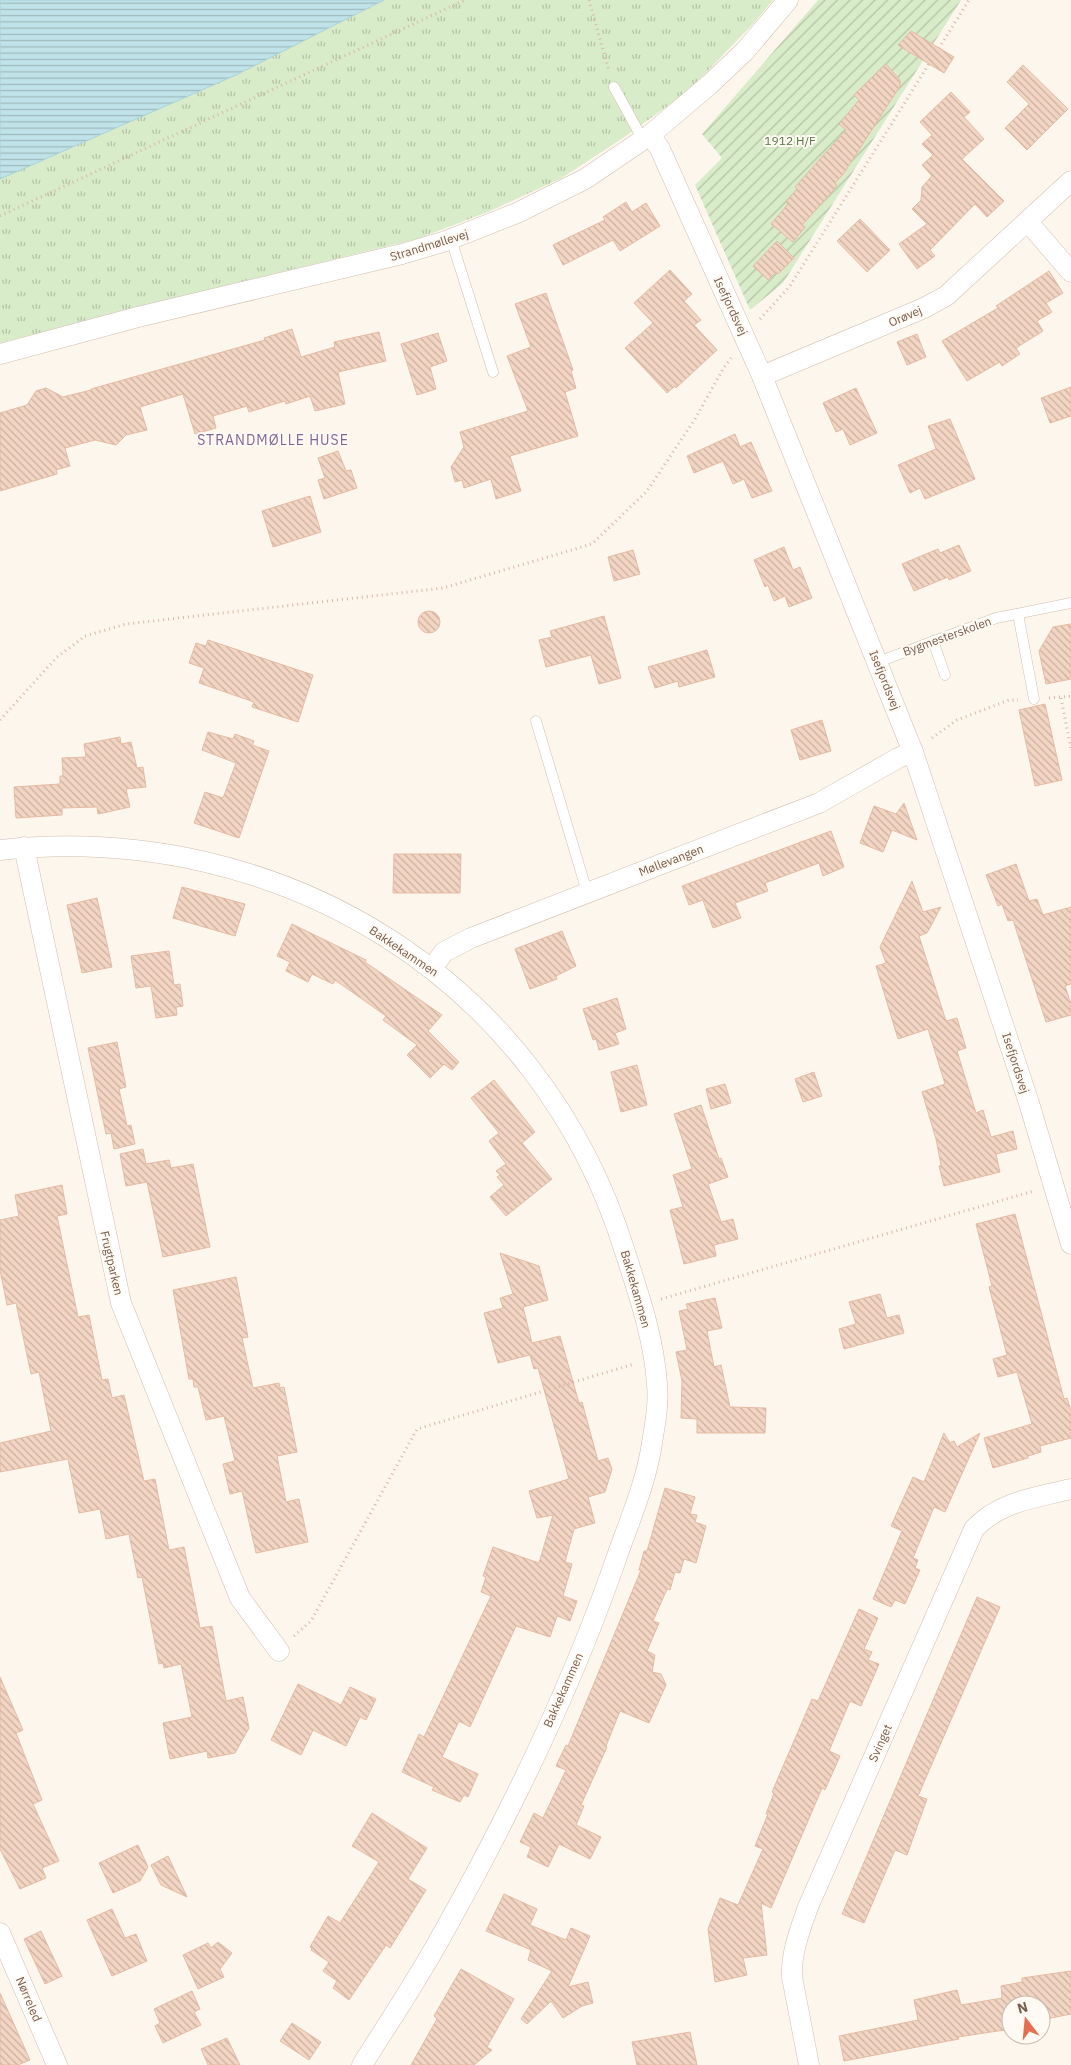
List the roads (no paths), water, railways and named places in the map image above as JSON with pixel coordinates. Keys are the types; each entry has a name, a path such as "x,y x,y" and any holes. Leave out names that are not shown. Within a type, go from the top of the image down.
{"street":[{"name":"Strandmøllevej","path":"0,354 138,317 402,254 451,240 517,213 585,179 646,138 731,64 788,0"},
{"name":"Isefjordsvej","path":"646,138 660,149 762,376 913,752 975,935 1055,1185 1071,1244"},
{"name":"Orøvej","path":"762,376 924,308 946,296 1071,181"},
{"path":"1028,222 1071,272"},
{"name":"Møllevangen","path":"432,968 444,952 459,944 587,892 820,803 898,758 913,752"},
{"name":"Bakkekammen","path":"0,850 24,847 121,849 163,853 224,866 277,883 319,901 371,928 432,968 484,1016 530,1066 566,1118 611,1207 642,1305 654,1358 658,1397 651,1450 636,1504 597,1613 514,1802 440,1939 362,2065"},
{"name":"Frugtparken","path":"24,847 121,1303 240,1598 279,1651"},
{"name":"Svinget","path":"810,2065 792,1977 795,1942 812,1898 974,1529 982,1520 1000,1508 1071,1489"},
{"name":"Nørreled","path":"0,1933 57,2065"}],"lane":[{"path":"614,87 646,138"},
{"path":"451,240 493,372"},
{"name":"Bygmesterskolen","path":"878,662 996,618 1071,603"},
{"path":"1018,614 1034,699"},
{"path":"933,641 945,675"},
{"path":"536,721 587,892"}],"water":[{"path":"0,0 384,0 236,75 0,179"}],"district":[{"name":"STRANDMØLLE HUSE","path":"273,440"}],"park label":[{"name":"1912 H/F","path":"790,140"}]}
